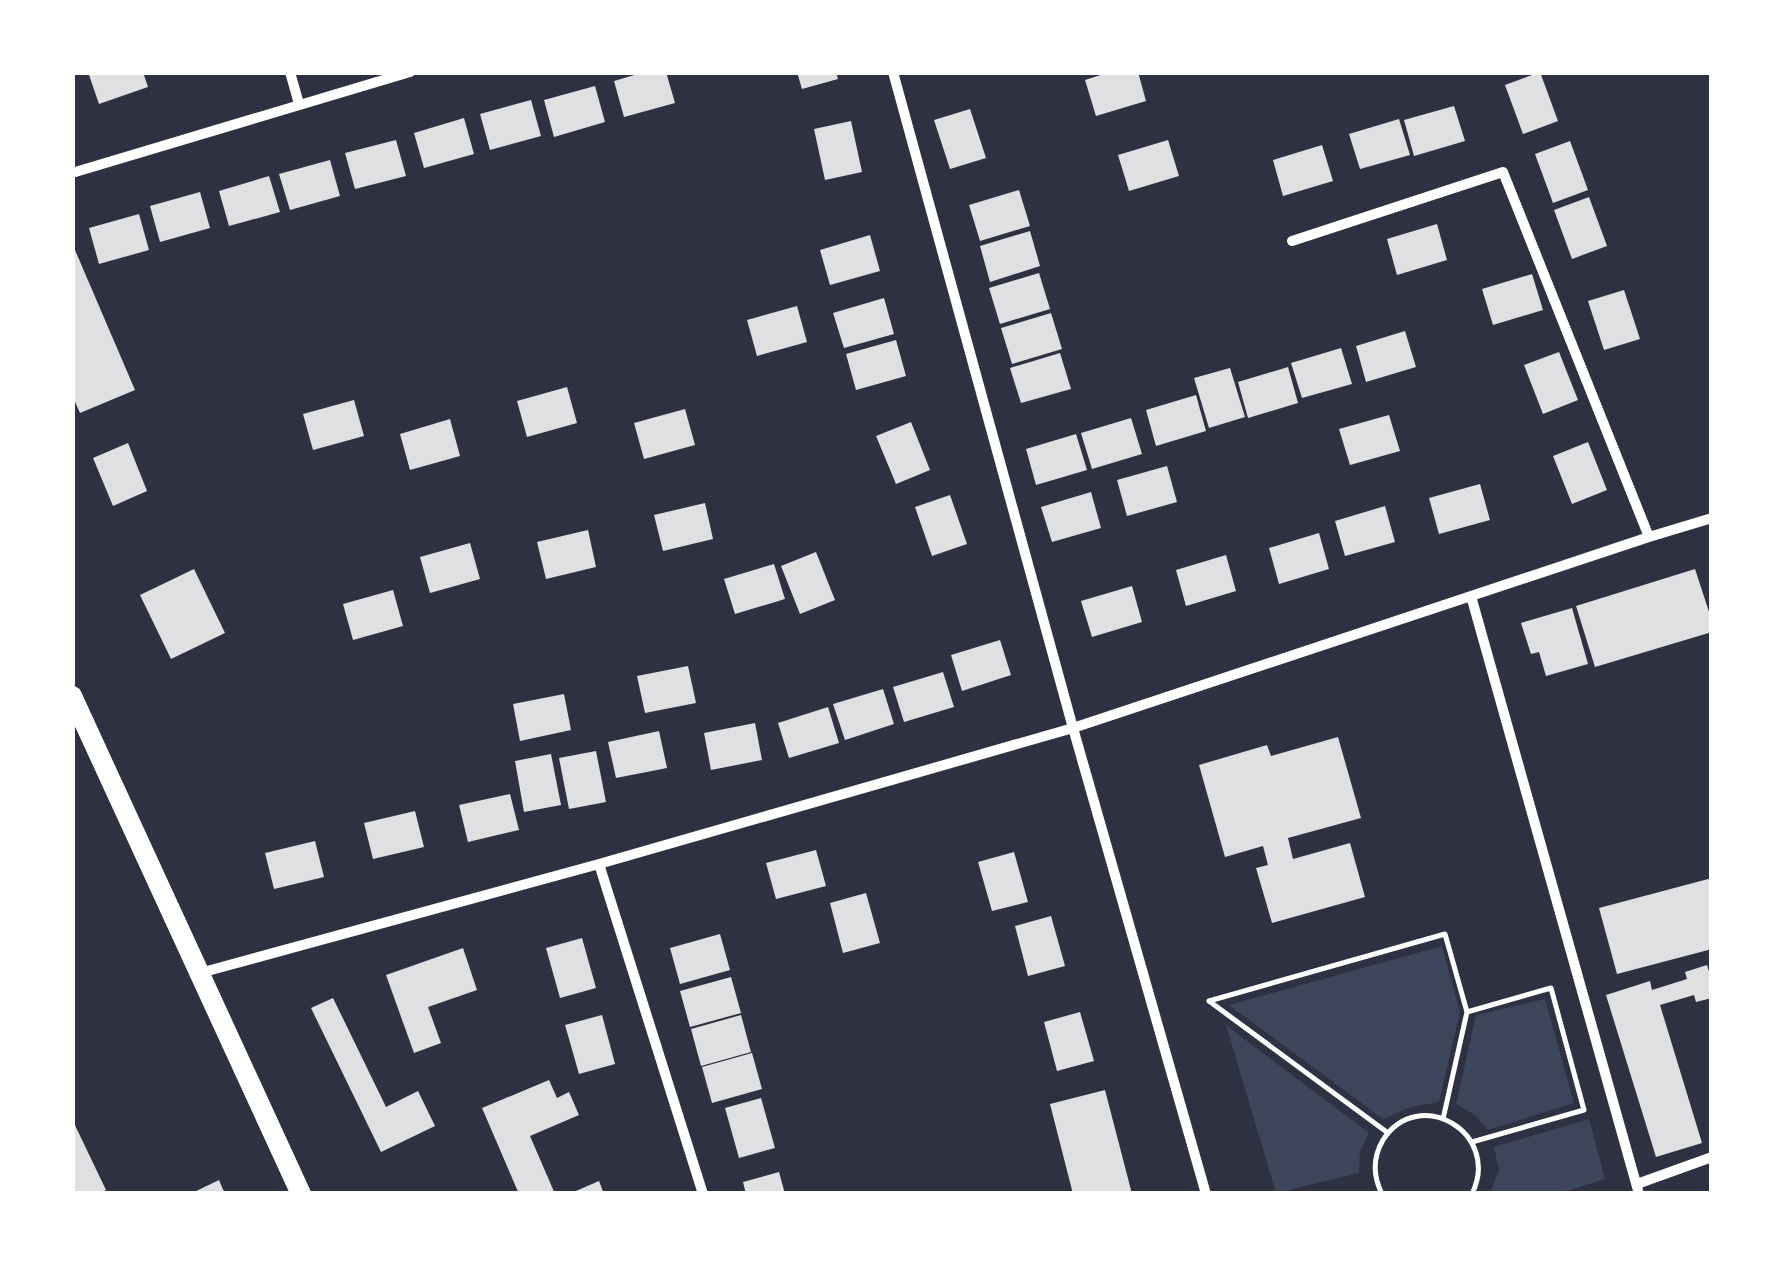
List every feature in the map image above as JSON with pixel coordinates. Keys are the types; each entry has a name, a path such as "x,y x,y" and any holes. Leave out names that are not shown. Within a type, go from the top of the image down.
{"main road":[{"path":"72,696 301,1194"}],"street":[{"path":"290,72 299,104"},
{"path":"72,173 410,72"},
{"path":"893,72 1206,1194"},
{"path":"1292,241 1503,172 1649,537"},
{"path":"198,973 599,864 1073,728 1712,518"},
{"path":"1471,596 1638,1189 1712,1157"},
{"path":"599,864 703,1194"}],"path":[{"path":"1388,1133 1208,1001 1445,934 1467,1012 1444,1119"},
{"path":"1467,1012 1551,988 1584,1110 1472,1142"},
{"path":"1382,1194 1374,1165 1378,1148 1402,1122 1419,1116 1444,1119 1468,1135 1480,1167 1472,1194"}],"shaded area":[{"path":"1442,946 1460,1012 1439,1102 1411,1107 1383,1119 1229,1005"},
{"path":"1545,999 1574,1103 1488,1130 1474,1114 1456,1104 1476,1015"},
{"path":"1226,1025 1369,1133 1360,1151 1359,1173 1276,1193"},
{"path":"1589,1119 1605,1179 1560,1193 1490,1193 1499,1170 1494,1147"}],"building":[{"path":"88,72 143,72 148,87 99,104"},
{"path":"645,72 666,72 675,103 624,117 614,81"},
{"path":"797,72 836,72 838,79 802,89"},
{"path":"1110,72 1138,72 1146,101 1096,116 1085,80"},
{"path":"1540,72 1558,121 1523,134 1505,85"},
{"path":"595,86 605,122 554,137 544,100"},
{"path":"531,100 541,136 490,150 480,114"},
{"path":"1454,106 1465,141 1414,156 1404,120"},
{"path":"970,109 986,158 950,169 934,120"},
{"path":"464,118 474,154 424,168 414,133"},
{"path":"1399,119 1410,155 1360,169 1349,134"},
{"path":"851,121 862,172 825,180 814,129"},
{"path":"396,140 406,176 355,189 345,153"},
{"path":"1168,140 1179,176 1129,191 1118,155"},
{"path":"1570,141 1588,190 1553,203 1535,154"},
{"path":"1322,145 1333,181 1283,196 1273,160"},
{"path":"330,160 340,196 290,210 279,174"},
{"path":"269,176 280,212 229,226 219,191"},
{"path":"1019,190 1030,226 980,241 969,205"},
{"path":"200,192 210,228 160,242 150,206"},
{"path":"1589,197 1607,246 1572,259 1554,210"},
{"path":"139,214 149,250 99,264 89,228"},
{"path":"1437,224 1447,260 1397,275 1387,239"},
{"path":"1030,231 1040,266 990,282 980,246"},
{"path":"870,235 880,271 830,285 820,250"},
{"path":"72,243 135,390 80,413 72,395"},
{"path":"1039,273 1050,309 1000,324 989,288"},
{"path":"1532,274 1543,310 1493,325 1482,289"},
{"path":"1624,290 1640,339 1604,350 1588,301"},
{"path":"884,298 894,334 844,348 833,313"},
{"path":"797,306 807,342 757,356 747,320"},
{"path":"1051,313 1062,349 1012,364 1001,328"},
{"path":"1405,331 1416,367 1366,382 1356,346"},
{"path":"896,340 906,376 856,390 846,354"},
{"path":"1341,348 1352,384 1302,398 1291,363"},
{"path":"1559,352 1578,400 1543,414 1524,365"},
{"path":"1060,353 1071,389 1021,403 1010,368"},
{"path":"1288,367 1298,403 1248,418 1238,382"},
{"path":"1230,368 1245,417 1209,428 1194,378"},
{"path":"567,387 577,423 527,437 517,401"},
{"path":"1196,395 1206,431 1156,446 1146,410"},
{"path":"354,400 364,436 313,450 303,414"},
{"path":"685,409 695,445 644,459 634,423"},
{"path":"1389,415 1400,451 1350,465 1339,429"},
{"path":"1131,418 1142,454 1092,469 1081,433"},
{"path":"450,419 460,456 410,470 400,434"},
{"path":"911,422 930,470 896,484 876,436"},
{"path":"1076,434 1087,470 1036,485 1026,449"},
{"path":"1588,442 1607,490 1572,504 1553,456"},
{"path":"128,443 147,491 113,506 93,458"},
{"path":"1167,466 1177,502 1127,516 1117,480"},
{"path":"1480,484 1490,520 1439,534 1429,498"},
{"path":"1091,492 1101,528 1052,542 1041,507"},
{"path":"950,495 967,544 932,556 915,507"},
{"path":"705,503 713,539 663,551 654,515"},
{"path":"1385,506 1395,542 1345,556 1335,521"},
{"path":"588,530 596,567 546,579 537,542"},
{"path":"1319,533 1329,569 1279,584 1269,548"},
{"path":"470,543 480,579 430,593 420,557"},
{"path":"816,552 835,600 800,614 781,566"},
{"path":"1226,555 1236,591 1186,606 1176,570"},
{"path":"774,564 785,599 735,614 724,579"},
{"path":"194,569 225,633 171,659 140,595"},
{"path":"1695,569 1712,632 1595,667 1576,606"},
{"path":"1132,586 1142,622 1092,637 1081,601"},
{"path":"393,590 403,626 353,640 343,604"},
{"path":"1572,608 1588,664 1546,676 1539,652 1531,654 1521,623"},
{"path":"1000,640 1011,675 962,691 951,655"},
{"path":"688,666 696,703 645,713 637,676"},
{"path":"943,672 954,707 904,722 893,687"},
{"path":"883,689 894,724 845,740 833,704"},
{"path":"564,694 571,730 520,741 513,704"},
{"path":"828,707 839,743 789,758 778,723"},
{"path":"755,723 762,760 711,770 704,733"},
{"path":"659,731 667,768 616,778 608,742"},
{"path":"1338,737 1361,818 1288,838 1293,859 1350,843 1365,897 1272,923 1256,868 1268,865 1263,846 1225,857 1199,765 1267,745 1271,756"},
{"path":"596,751 606,802 569,809 559,758"},
{"path":"551,754 561,805 524,812 515,761"},
{"path":"510,794 519,830 468,842 459,805"},
{"path":"415,811 424,847 373,859 364,823"},
{"path":"315,841 324,877 274,889 265,853"},
{"path":"816,850 826,886 776,899 766,863"},
{"path":"1014,852 1028,902 992,911 978,862"},
{"path":"1712,878 1712,949 1617,974 1599,908"},
{"path":"866,893 880,943 843,953 830,903"},
{"path":"1051,916 1065,966 1028,976 1015,926"},
{"path":"720,934 730,970 680,984 670,948"},
{"path":"582,938 596,988 560,998 546,948"},
{"path":"463,948 477,990 428,1007 441,1043 414,1053 386,975"},
{"path":"1707,965 1712,998 1696,1002 1694,995 1660,1005 1702,1143 1656,1157 1606,995 1650,981 1652,990 1687,979 1685,972"},
{"path":"731,977 741,1013 690,1027 680,991"},
{"path":"333,998 386,1107 418,1091 435,1126 381,1152 311,1008"},
{"path":"1080,1012 1094,1061 1057,1071 1044,1022"},
{"path":"602,1015 615,1064 579,1074 565,1025"},
{"path":"741,1015 751,1052 701,1066 691,1029"},
{"path":"752,1053 762,1089 712,1103 702,1067"},
{"path":"549,1080 557,1098 569,1092 579,1115 530,1136 555,1194 519,1194 482,1108"},
{"path":"1105,1090 1132,1194 1073,1194 1050,1104"},
{"path":"761,1098 775,1148 739,1158 725,1108"},
{"path":"72,1119 106,1190 99,1194 72,1194"},
{"path":"779,1172 785,1194 746,1194 743,1182"},
{"path":"219,1180 225,1194 190,1194"},
{"path":"599,1181 604,1194 569,1194"}]}
